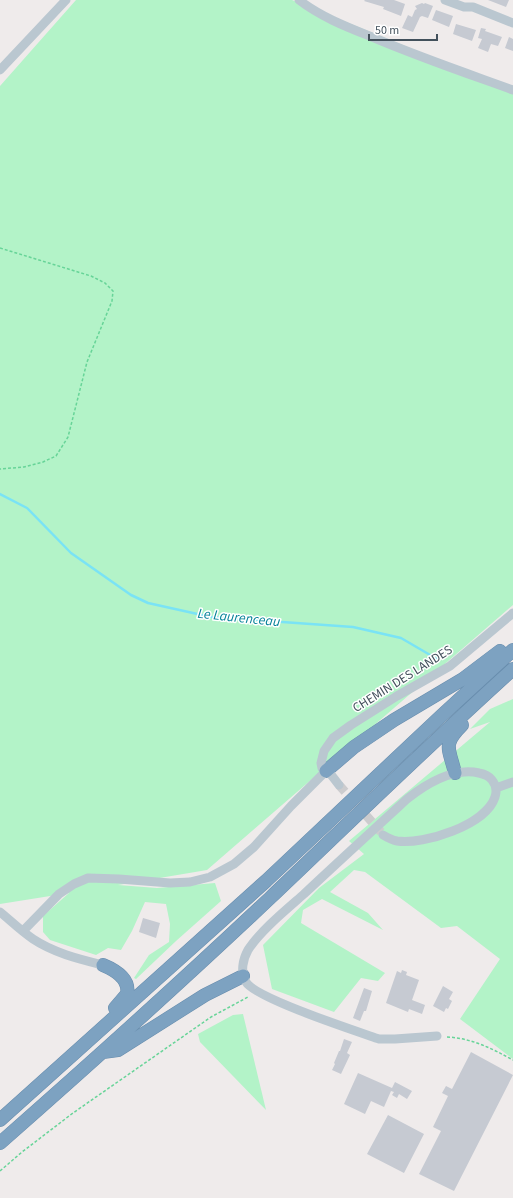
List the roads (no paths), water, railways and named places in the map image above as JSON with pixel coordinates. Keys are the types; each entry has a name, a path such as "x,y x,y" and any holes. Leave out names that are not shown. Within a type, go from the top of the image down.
{"highway":[{"path":"326,771 354,747 394,720 463,679 504,648 513,646"},
{"path":"0,1120 266,881 513,650"},
{"path":"0,1144 103,1052 269,899 389,784 513,669"},
{"path":"455,773 448,746 449,740 452,735 486,702 494,687"},
{"path":"67,1060 74,1044 120,1003 127,994 128,989 125,981 114,970 103,965"},
{"path":"103,1052 118,1050 205,995 244,976"}],"street":[{"path":"0,70 66,0"},
{"path":"299,0 311,9 342,25 387,44 513,90"},
{"path":"445,0 464,7 475,4 513,23"},
{"name":"CHEMIN DES LANDES","path":"326,771 322,768 321,763 324,751 333,738 397,696 450,666 513,613"},
{"path":"23,931 59,894 74,884 88,878 170,883 190,882 210,877 234,864 254,847 291,806 326,771 329,772 340,785"},
{"path":"383,835 390,839 406,841 434,837 460,828 481,816 487,810 496,796 496,788 489,777 483,774 465,772 455,773 429,784 407,799 277,918 254,942 242,965 244,976 246,982 267,997 379,1039 437,1036"},
{"path":"496,788 513,782"},
{"path":"0,912 33,939 59,952 103,965"}],"waterway":[{"name":"Le Laurenceau","path":"0,494 27,508 71,553 131,595 148,603 211,617 353,627 401,638 437,659"}],"tunnel":[{"path":"339,785 381,832"}]}
